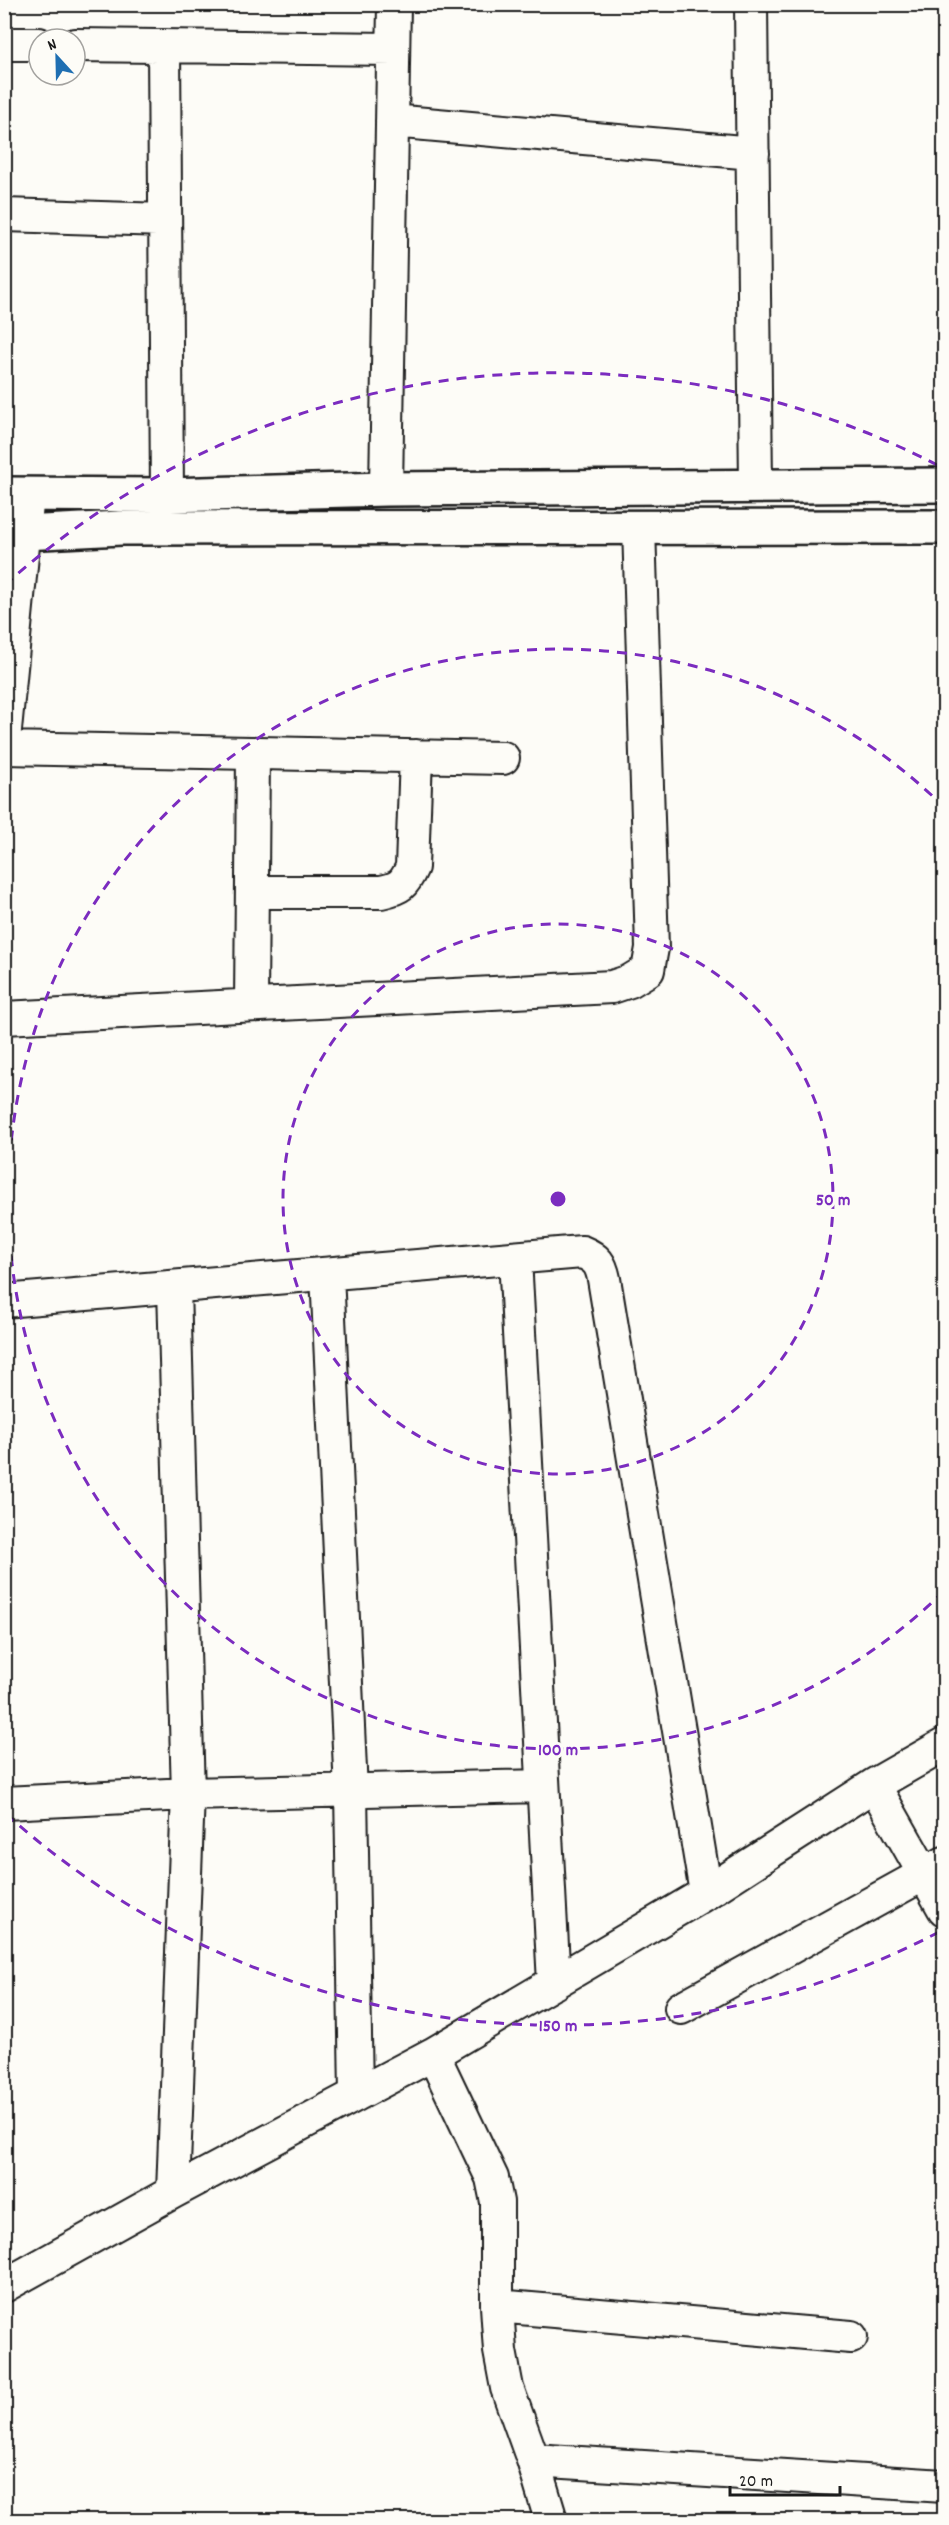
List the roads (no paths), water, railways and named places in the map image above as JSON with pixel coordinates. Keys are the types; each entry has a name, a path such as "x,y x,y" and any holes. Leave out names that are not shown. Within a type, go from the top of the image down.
{"main road":[{"path":"16,494 167,495 386,489 945,485"},
{"path":"15,534 121,528 945,527"}],"street":[{"path":"386,489 394,4"},
{"path":"751,4 756,486"},
{"path":"87,45 393,49"},
{"path":"164,46 167,495"},
{"path":"5,52 27,47"},
{"path":"392,121 753,153"},
{"path":"4,215 165,220"},
{"path":"4,740 16,494"},
{"path":"4,1018 612,987 630,981 648,970 652,948 639,527"},
{"path":"4,748 503,758"},
{"path":"251,1005 253,753"},
{"path":"252,892 381,892 394,889 405,882 412,867 416,756"},
{"path":"4,1301 582,1252 592,1256 600,1264 706,1893"},
{"path":"515,1258 554,1983"},
{"path":"327,1275 351,1791 356,2095"},
{"path":"173,2192 189,1794 174,1288"},
{"path":"4,2286 173,2192 433,2054 706,1893 874,1785 945,1744"},
{"path":"874,1785 934,1869 945,1909"},
{"path":"4,1803 189,1794 543,1786"},
{"path":"681,2008 934,1869"},
{"path":"433,2054 492,2178 497,2202 496,2306 500,2351 507,2388 534,2460 551,2520"},
{"path":"496,2306 851,2337"},
{"path":"534,2460 945,2486"}]}
